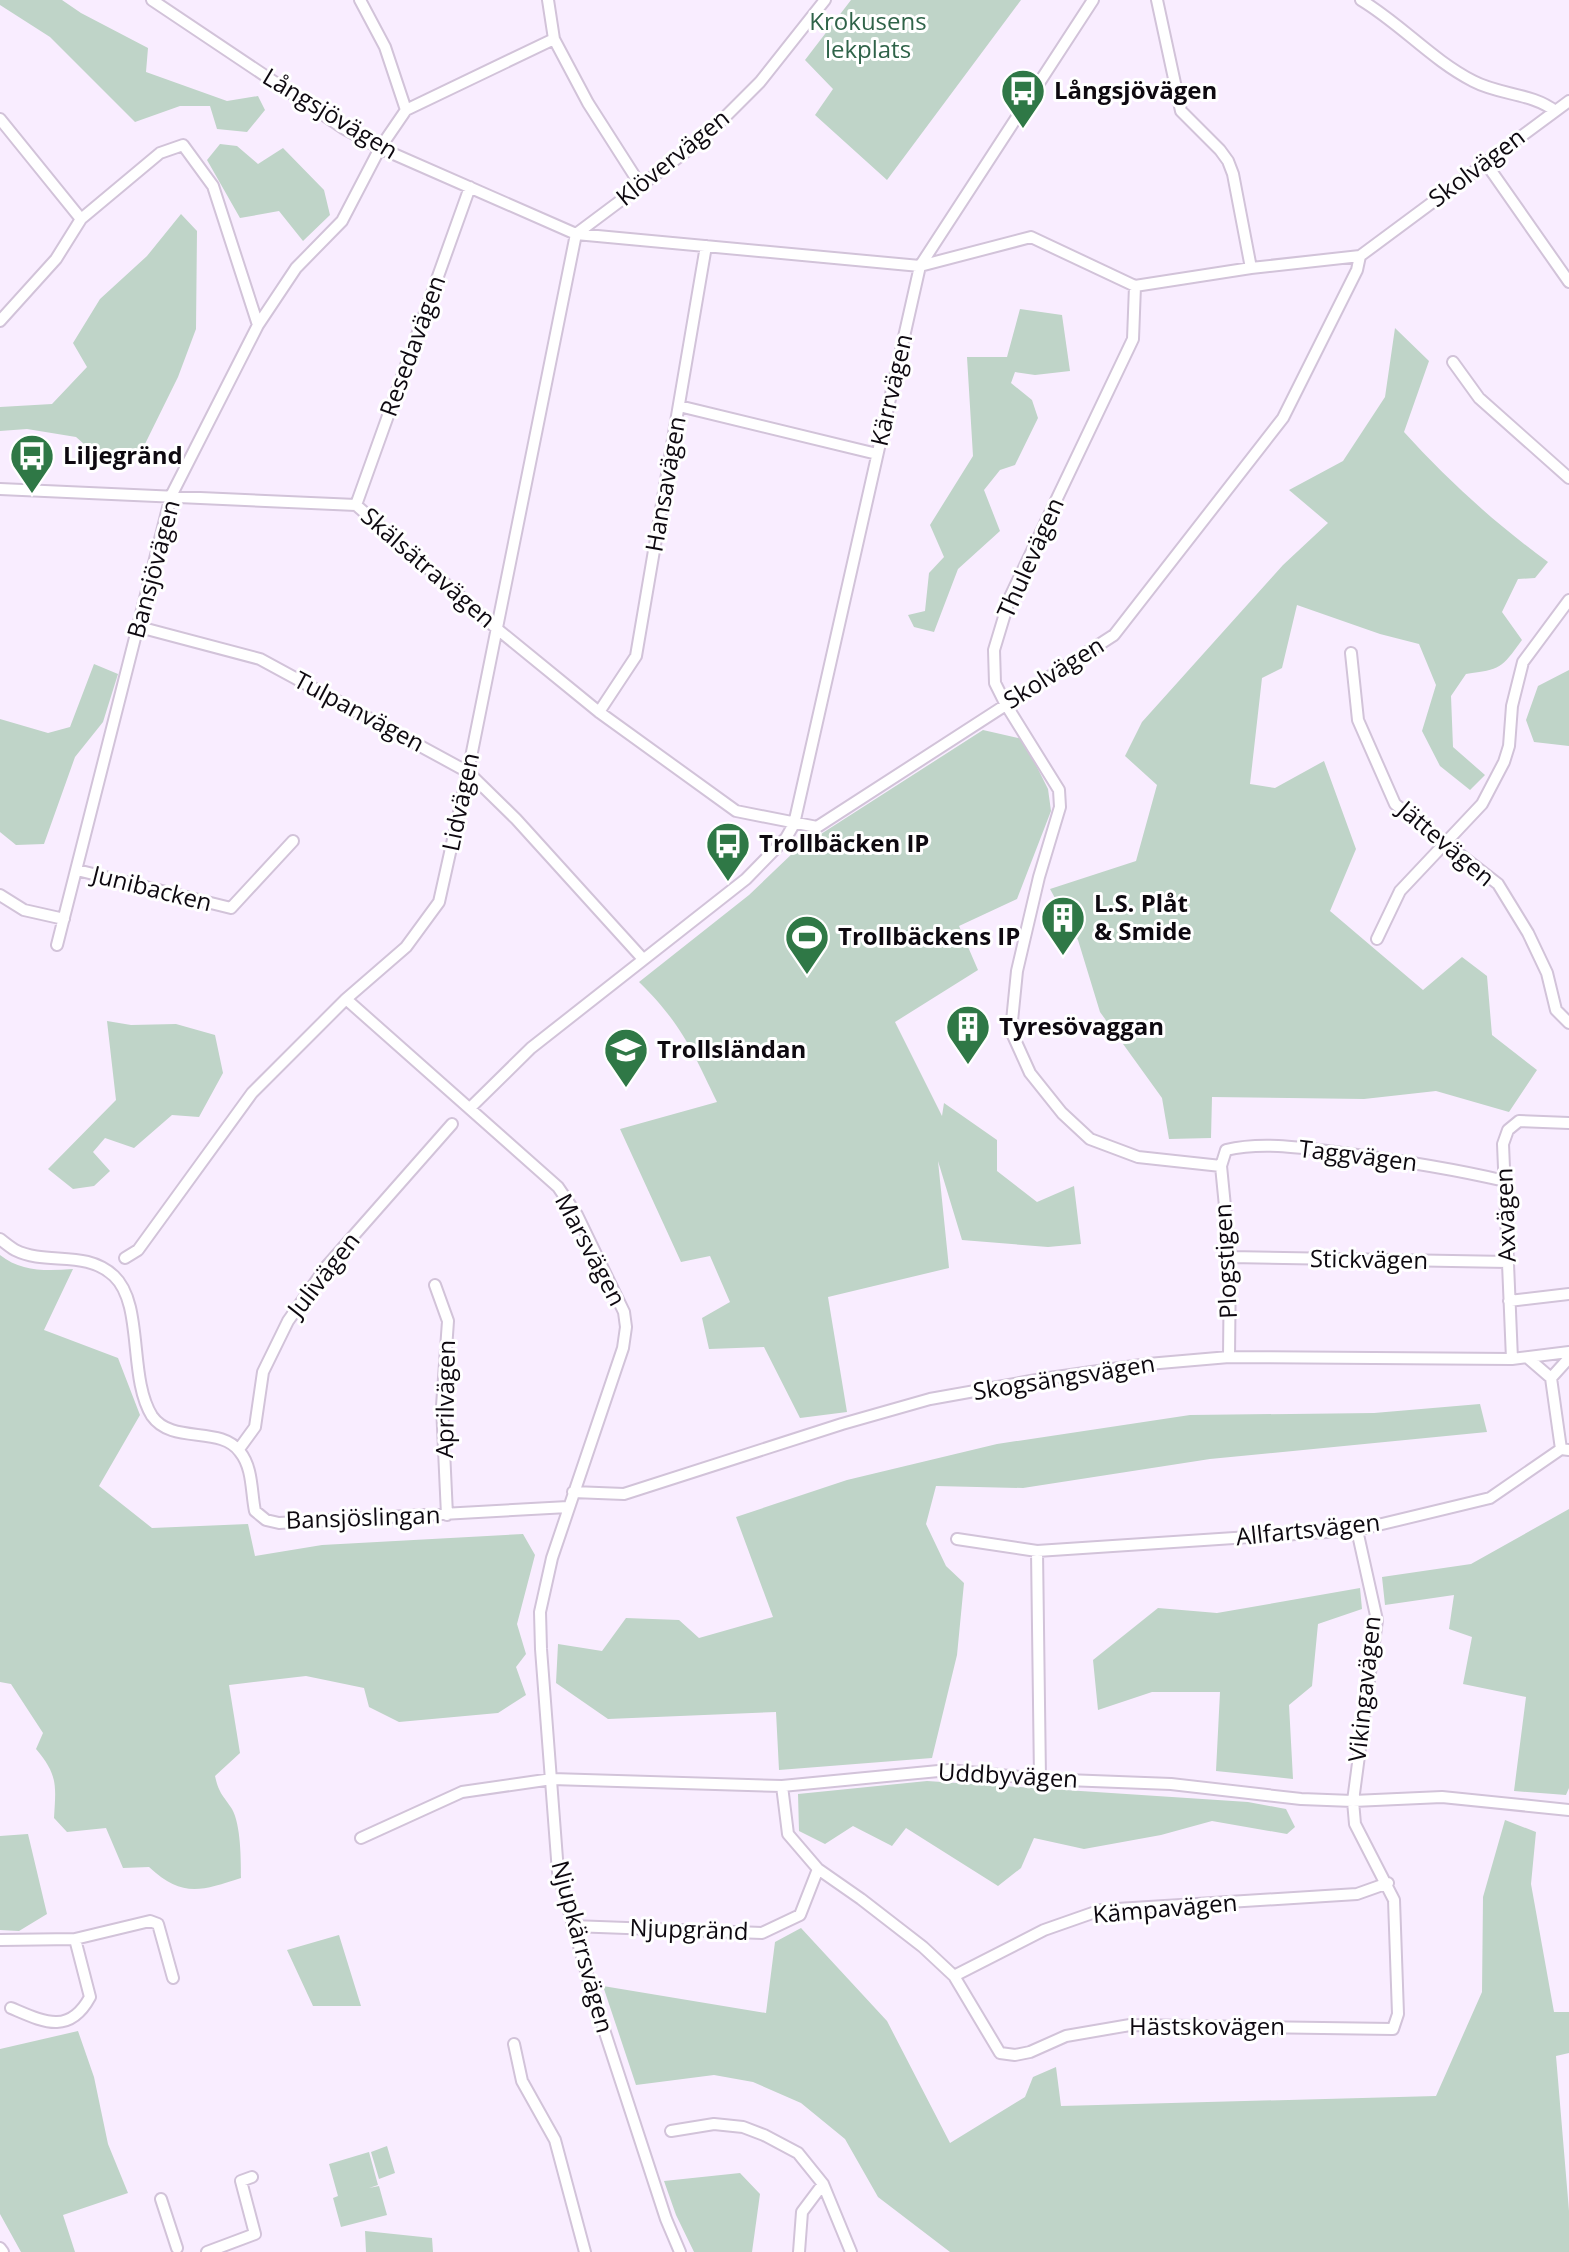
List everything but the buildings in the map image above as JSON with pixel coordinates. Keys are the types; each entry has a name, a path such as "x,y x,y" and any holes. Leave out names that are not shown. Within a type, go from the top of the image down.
{"street":[{"name":"Långsjövägen","path":"152,0 343,128 380,148 576,234 920,266 1031,237 1135,286"},
{"path":"360,0 385,47 406,110 554,39"},
{"path":"548,0 554,39 588,103 641,186"},
{"name":"Klövervägen","path":"576,234 703,139 760,82 825,0"},
{"name":"Kärrvägen","path":"794,824 920,266 1093,0"},
{"path":"1157,0 1181,111 1228,161 1233,174 1251,268"},
{"path":"1361,0 1447,67 1477,84 1544,102 1555,111"},
{"name":"Skolvägen","path":"794,824 817,827 1114,635 1283,418 1357,270 1360,256 1569,101"},
{"name":"Bansjövägen","path":"57,945 171,496 258,325 296,268 342,221 380,148 406,110"},
{"path":"0,119 81,219"},
{"path":"0,321 56,259 81,219 160,153 183,145 213,186 258,325"},
{"path":"1485,162 1569,282"},
{"name":"Resedavägen","path":"356,505 470,187"},
{"name":"Lidvägen","path":"125,1258 138,1250 252,1093 346,999 406,947 439,902 576,234"},
{"name":"Hansavägen","path":"599,712 636,656 706,246"},
{"path":"1135,286 1251,268 1360,256"},
{"name":"Thulevägen","path":"1135,286 1133,339 1006,610 994,650 995,683 1059,790 1060,807 1039,877 1012,996 1011,1031 1030,1073 1048,1097 1090,1139 1138,1157 1221,1166"},
{"path":"1453,362 1479,398 1569,478"},
{"path":"679,406 877,454"},
{"name":"Skälsätravägen","path":"0,489 356,505 496,628 599,712 736,811 794,824"},
{"path":"1377,939 1400,891 1482,804 1509,746 1512,706 1523,662 1569,600"},
{"name":"Tulpanvägen","path":"139,627 260,659 468,772 516,819 643,959"},
{"name":"Jättevägen","path":"1351,653 1358,720 1395,804 1498,884 1528,933 1547,973 1556,1010 1569,1023"},
{"path":"470,1108 531,1048 746,879 786,838 794,824"},
{"name":"Junibacken","path":"77,870 231,908 293,841"},
{"path":"0,895 24,910 64,919"},
{"name":"Marsvägen","path":"346,999 558,1187 577,1215 624,1312 626,1327 623,1348 573,1492"},
{"name":"Axvägen","path":"1512,1359 1503,1144 1508,1130 1519,1121 1569,1123"},
{"name":"Julivägen","path":"239,1449 255,1427 263,1372 288,1321 326,1267 452,1124"},
{"name":"Taggvägen","path":"1221,1166 1226,1150 1251,1146 1292,1147 1443,1166 1505,1181"},
{"name":"Plogstigen","path":"1221,1166 1230,1257 1229,1357"},
{"path":"0,1239 16,1251 90,1261 115,1276 124,1290 134,1324 138,1375 144,1401 155,1420 178,1433 222,1440 239,1449"},
{"name":"Stickvägen","path":"1230,1257 1508,1262"},
{"name":"Aprilvägen","path":"435,1285 448,1321 442,1406 447,1515"},
{"path":"1509,1301 1569,1294"},
{"path":"1551,1378 1569,1355"},
{"name":"Skogsängsvägen","path":"573,1492 624,1494 930,1399 1148,1364 1229,1357 1529,1359 1569,1355"},
{"path":"1529,1359 1551,1378 1565,1450"},
{"name":"Bansjöslingan","path":"239,1449 248,1467 255,1511 266,1520 279,1523 568,1507"},
{"name":"Allfartsvägen","path":"957,1539 1037,1551 1357,1530 1490,1498 1565,1450"},
{"name":"Njupkärrsvägen","path":"573,1492 552,1558 540,1612 558,1872 572,1926 643,2149 680,2252"},
{"name":"Vikingavägen","path":"1353,1801 1377,1620 1357,1530"},
{"path":"1037,1551 1040,1779"},
{"name":"Uddbyvägen","path":"361,1838 462,1792 552,1779 782,1786 949,1770 1040,1779 1171,1784 1301,1799 1353,1801 1442,1797 1569,1810"},
{"name":"Hästskovägen","path":"782,1786 788,1834 818,1869 886,1918 954,1976 1000,2053 1015,2055 1030,2052 1066,2036 1130,2025 1393,2029 1398,2014 1394,1900 1388,1883 1355,1824 1353,1801"},
{"name":"Njupgränd","path":"572,1926 762,1933 800,1915 818,1869"},
{"name":"Kämpavägen","path":"954,1976 1044,1930 1101,1910 1357,1894 1388,1883"},
{"path":"0,1940 75,1939 150,1921 158,1924 173,1978"},
{"path":"11,2008 46,2023 60,2023 78,2013 90,1997 75,1939"},
{"path":"514,2044 522,2081 555,2140 585,2252"},
{"path":"671,2131 714,2124 743,2127 798,2153 823,2184 851,2252"},
{"path":"206,2251 255,2234 241,2181 252,2177"},
{"path":"799,2252 802,2212 823,2184"},
{"path":"161,2199 177,2248"}],"green space":[{"path":"0,0 62,0 148,48 146,72 227,101 258,96 265,110 247,132 217,129 210,106 180,106 135,122 50,37 0,5"},
{"name":"Krokusens lekplats","path":"851,0 1021,0 887,180 815,115 833,89 805,60"},
{"path":"220,144 237,146 258,164 283,148 324,190 330,215 303,241 279,211 240,218 207,160"},
{"path":"181,214 197,231 196,329 178,377 143,448 99,457 76,437 27,429 0,431 0,407 52,404 87,367 73,343 100,299 147,256"},
{"path":"1020,309 1062,315 1070,371 1035,375 1015,372 1011,383 1032,400 1038,418 1015,465 1000,470 984,490 1000,531 958,569 934,632 914,627 908,615 925,611 929,573 944,557 930,525 973,456 967,357 1007,357"},
{"path":"1395,328 1429,361 1404,432 1473,501 1548,562 1535,578 1518,579 1502,612 1522,640 1499,666 1466,674 1451,696 1453,747 1485,775 1470,790 1440,766 1422,731 1436,685 1419,644 1297,605 1282,668 1262,678 1250,784 1275,788 1324,761 1356,849 1330,911 1423,990 1462,957 1487,976 1492,1035 1537,1070 1509,1112 1436,1091 1364,1099 1212,1097 1211,1138 1169,1139 1162,1098 1100,1012 1078,940 1050,889 1136,861 1157,785 1125,756 1142,722 1283,565 1328,523 1289,490 1343,461 1385,397"},
{"path":"94,664 118,674 103,722 75,757 44,844 16,845 0,832 0,719 48,733 70,727"},
{"path":"1569,670 1569,746 1534,742 1526,720 1538,686"},
{"name":"Trollbäckens IP","path":"983,730 1023,739 1048,789 1051,811 1017,899 959,926 978,970 895,1022 942,1116 944,1103 997,1140 997,1171 1037,1202 1074,1186 1081,1244 1048,1247 962,1240 938,1161 949,1268 828,1297 847,1412 800,1418 764,1347 709,1349 702,1318 730,1302 710,1256 681,1262 620,1129 717,1102 676,1024 639,982 749,895 796,850"},
{"path":"107,1021 131,1025 176,1024 215,1035 223,1073 199,1117 172,1115 134,1148 105,1138 93,1152 110,1171 94,1186 73,1189 48,1169 116,1100"},
{"path":"0,1255 25,1267 73,1269 44,1330 118,1358 140,1415 99,1486 152,1528 248,1524 255,1556 322,1545 523,1534 535,1555 517,1624 526,1654 516,1667 526,1695 498,1713 399,1722 369,1707 364,1688 306,1676 229,1685 240,1753 215,1776 237,1824 241,1878 203,1888 182,1888 149,1867 123,1868 106,1828 67,1832 54,1818 54,1781 36,1749 43,1733 11,1684 0,1682"},
{"path":"1480,1404 1487,1432 1210,1459 1023,1488 936,1486 926,1524 946,1566 964,1583 957,1655 932,1758 779,1770 776,1712 608,1719 556,1683 558,1644 602,1651 626,1618 679,1620 699,1638 773,1617 736,1517 847,1480 997,1444 1190,1415 1374,1413"},
{"path":"1569,1509 1569,1788 1566,1795 1514,1791 1526,1697 1463,1684 1472,1637 1449,1629 1454,1595 1385,1605 1382,1577 1471,1564"},
{"path":"1360,1588 1362,1609 1318,1624 1312,1686 1289,1705 1293,1779 1216,1771 1220,1692 1152,1692 1098,1710 1093,1660 1158,1608 1217,1613"},
{"path":"927,1781 1248,1802 1286,1809 1295,1827 1287,1834 1212,1821 1161,1835 1084,1849 1034,1838 1021,1868 998,1886 906,1828 892,1846 853,1826 825,1844 799,1831 798,1794"},
{"path":"1505,1820 1536,1832 1531,1884 1554,2012 1569,2012 1569,2053 1556,2056 1569,2211 1569,2252 950,2252 878,2197 845,2139 801,2103 753,2082 714,2075 636,2085 603,1986 766,2013 775,1942 801,1928 887,2021 950,2143 1025,2097 1033,2077 1056,2067 1061,2106 1436,2096 1482,1992 1483,1897"},
{"path":"28,1834 47,1914 19,1931 0,1930 0,1836"},
{"path":"339,1935 361,2006 313,2006 287,1950"},
{"path":"78,2031 94,2077 108,2144 128,2193 63,2215 75,2252 21,2252 0,2214 0,2049"},
{"path":"387,2146 395,2173 379,2179 371,2152"},
{"path":"369,2152 378,2185 369,2188 379,2186 387,2215 341,2227 333,2198 338,2196 329,2164"},
{"path":"740,2173 760,2194 752,2252 694,2252 664,2181"},
{"path":"365,2231 432,2238 433,2252 366,2252"}],"place":[{"name":"Långsjövägen","path":"1023,130"},
{"name":"Liljegränd","path":"32,495"},
{"name":"Trollbäcken IP","path":"728,883"},
{"name":"L.S. Plåt & Smide","path":"1063,957"},
{"name":"Trollbäckens IP","path":"807,976"},
{"name":"Tyresövaggan","path":"968,1066"},
{"name":"Trollsländan","path":"626,1089"}]}
